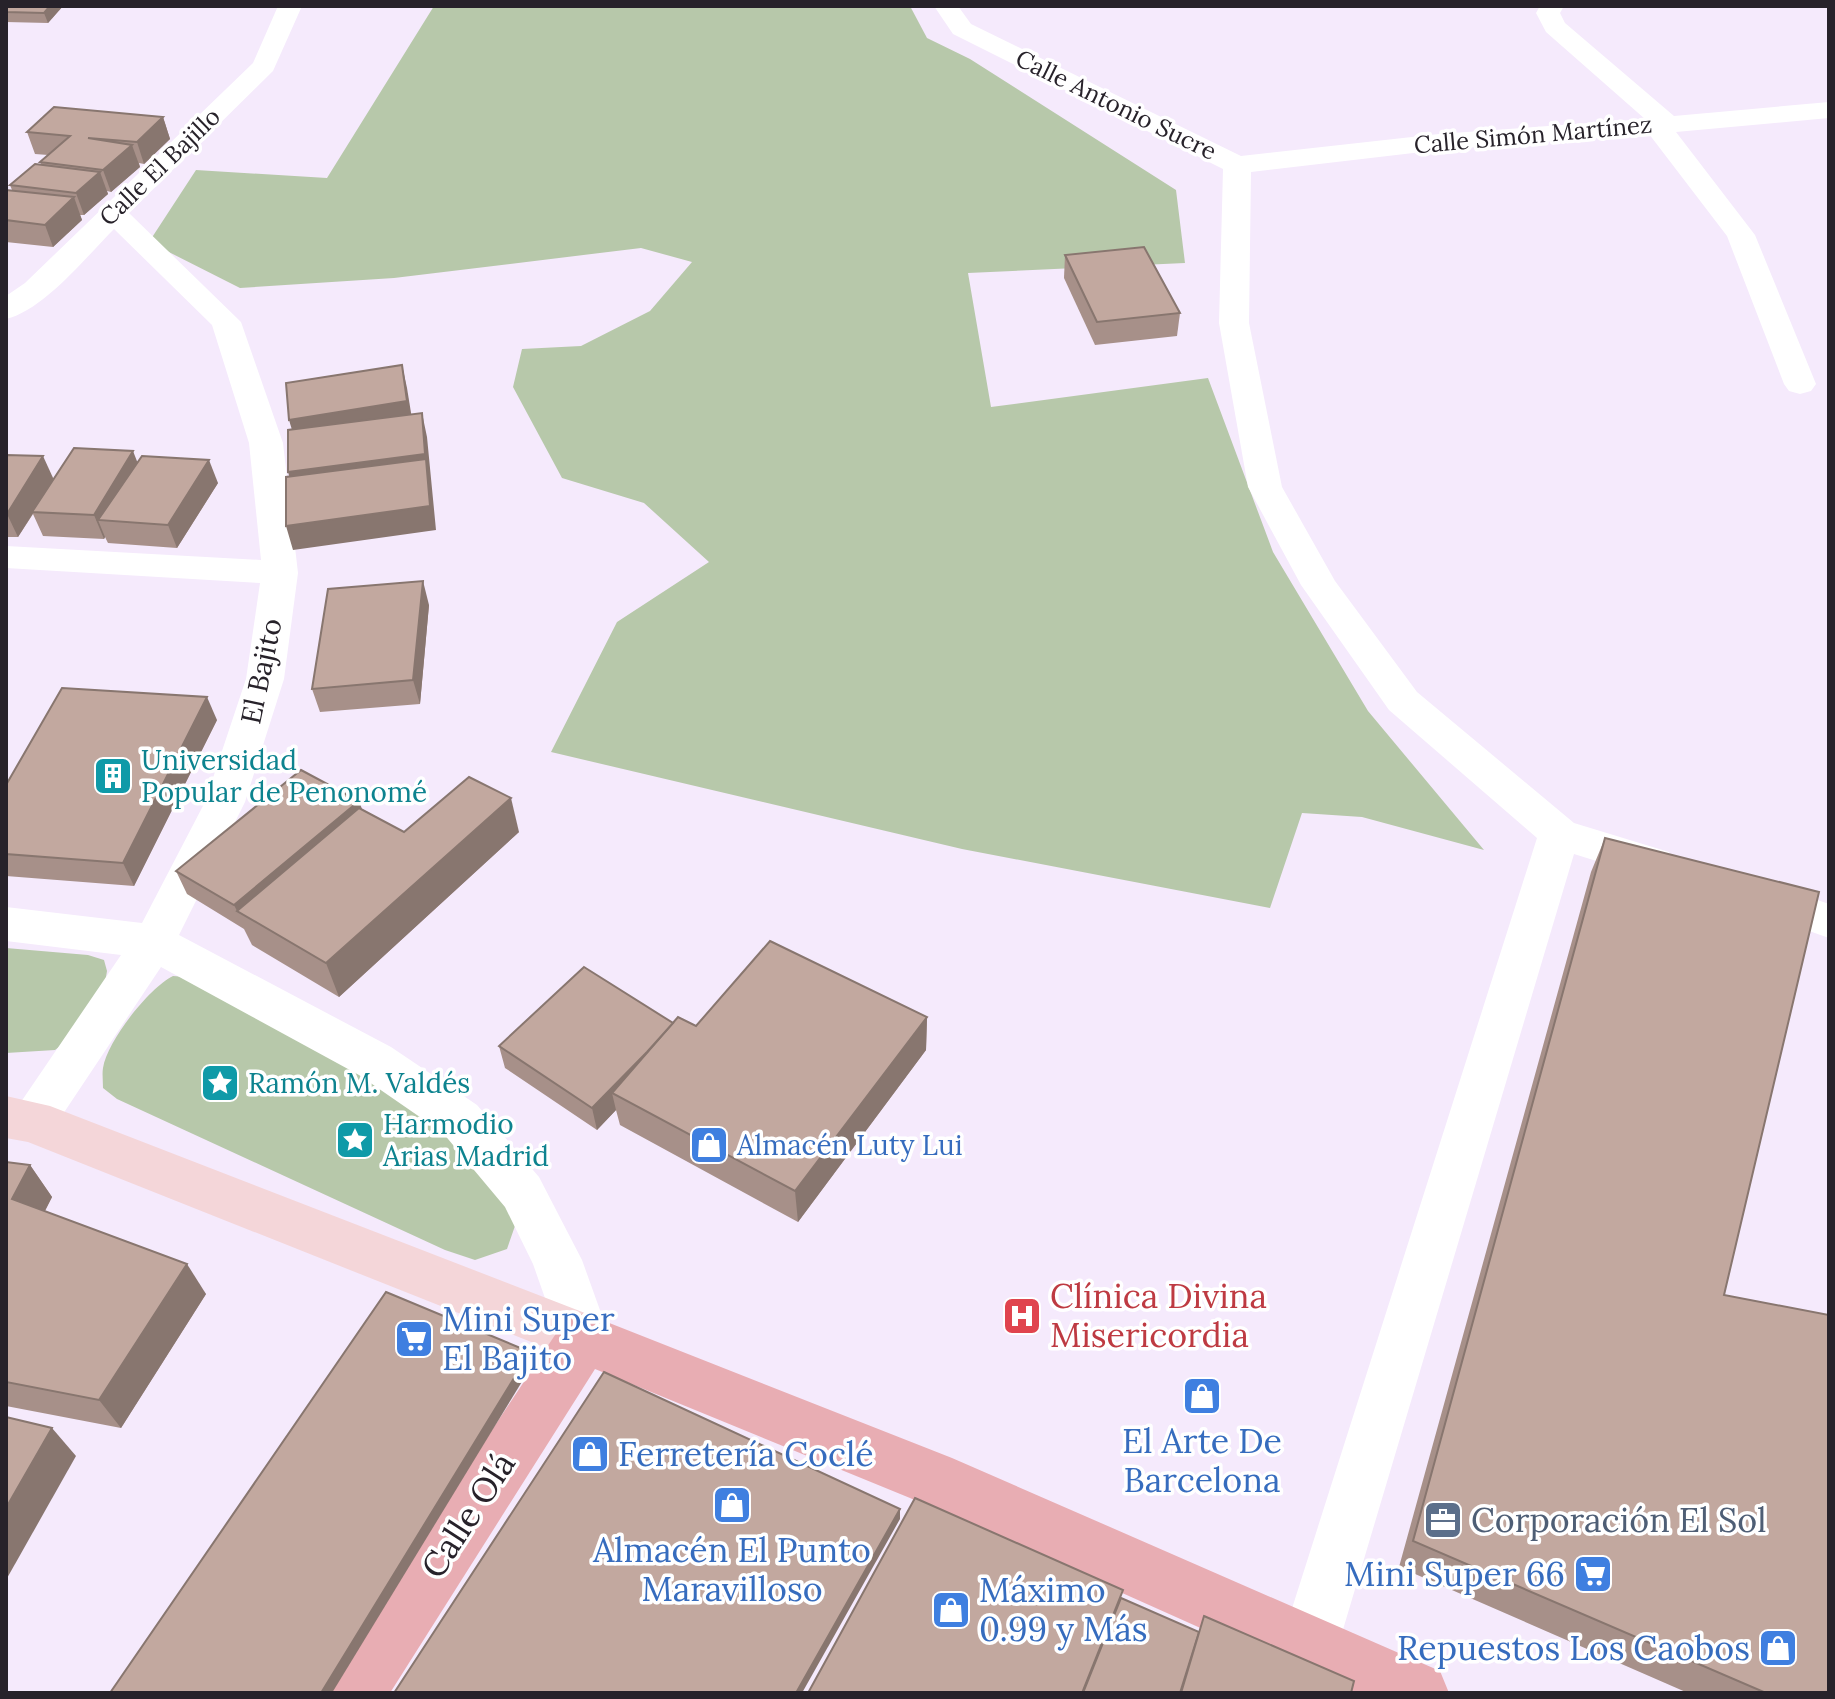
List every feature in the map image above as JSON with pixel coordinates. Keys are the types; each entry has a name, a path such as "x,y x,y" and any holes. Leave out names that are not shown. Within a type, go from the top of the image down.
{"main road":[{"path":"19,1119 584,1338 931,1478 1418,1693"},
{"name":"Calle Olá","path":"354,1693 584,1338"}],"street":[{"name":"Calle El Bajillo","path":"6,310 36,289 264,66 290,6"},
{"name":"Calle Antonio Sucre","path":"946,6 962,29 1237,165 1234,323 1265,487 1319,585 1403,701 1559,834"},
{"path":"1552,6 1548,13 1555,27 1662,124 1741,235 1800,384"},
{"name":"Calle Simón Martínez","path":"1237,165 1439,142 1829,110"},
{"name":"El Bajito","path":"19,1119 154,942 225,802 265,679 280,573 266,443 226,322 133,230 111,213"},
{"path":"6,557 280,573"},
{"path":"1310,1643 1559,834 1796,907 1829,921"},
{"path":"6,924 154,942 375,1061 460,1119 522,1192 557,1260 584,1338"}],"green space":[{"path":"434,6 910,6 927,38 970,59 1176,190 1185,263 968,273 991,407 1208,378 1273,552 1368,711 1484,850 1362,817 1302,813 1270,908 962,849 551,752 617,622 709,562 644,503 562,478 513,387 522,349 581,346 650,311 692,262 641,248 394,278 240,288 149,242 196,170 327,178"},
{"path":"6,948 88,955 104,960 107,971 105,983 68,1040 55,1050 6,1053"},
{"path":"173,976 186,977 358,1067 471,1153 516,1223 507,1249 475,1260 445,1250 117,1099 103,1088 103,1070 112,1044 130,1016 152,992"}],"building":[{"path":"6,6 50,6 44,13 6,12"},
{"path":"54,107 163,117 137,142 88,138 132,145 103,170 40,162 70,136 27,132"},
{"path":"35,164 100,172 76,193 10,185"},
{"path":"6,190 74,197 45,225 6,220"},
{"path":"1144,247 1180,313 1097,322 1065,255"},
{"path":"402,365 407,401 289,420 286,383"},
{"path":"422,413 425,454 288,472 288,430"},
{"path":"74,448 133,451 94,515 32,512"},
{"path":"6,455 43,456 7,514 6,514"},
{"path":"142,456 209,460 168,525 98,520"},
{"path":"426,459 430,506 286,526 286,477"},
{"path":"423,581 413,680 312,689 328,589"},
{"name":"Universidad Popular de Penonomé","path":"62,688 207,697 123,863 6,854 6,785"},
{"path":"301,770 359,801 234,905 176,871"},
{"path":"469,777 511,798 326,963 237,911 359,808 404,832"},
{"path":"1605,838 1819,892 1724,1295 1829,1315 1829,1693 1766,1693 1413,1541"},
{"path":"770,941 927,1017 795,1191 612,1093 678,1017 696,1026"},
{"path":"584,967 673,1023 592,1108 499,1046"},
{"path":"6,1162 30,1165 12,1199 187,1264 99,1400 6,1382"},
{"path":"386,1292 530,1352 321,1693 110,1693"},
{"path":"604,1372 900,1509 796,1693 394,1693"},
{"path":"6,1417 52,1428 6,1508"},
{"path":"915,1498 1123,1590 1082,1693 808,1693"},
{"path":"1121,1598 1199,1632 1180,1693 1083,1693"},
{"path":"1204,1616 1354,1681 1351,1693 1181,1693"}],"place":[{"name":"Universidad Popular de Penonomé","path":"113,776"},
{"name":"Ramón M. Valdés","path":"220,1083"},
{"name":"Harmodio Arias Madrid","path":"355,1140"},
{"name":"Almacén Luty Lui","path":"709,1145"},
{"name":"Clínica Divina Misericordia","path":"1022,1316"},
{"name":"Mini Super El Bajito","path":"414,1339"},
{"name":"El Arte De Barcelona","path":"1202,1396"},
{"name":"Ferretería Coclé","path":"590,1454"},
{"name":"Almacén El Punto Maravilloso","path":"732,1505"},
{"name":"Corporación El Sol","path":"1443,1520"},
{"name":"Mini Super 66","path":"1593,1574"},
{"name":"Máximo 0.99 y Más","path":"951,1610"},
{"name":"Repuestos Los Caobos","path":"1778,1648"}]}
